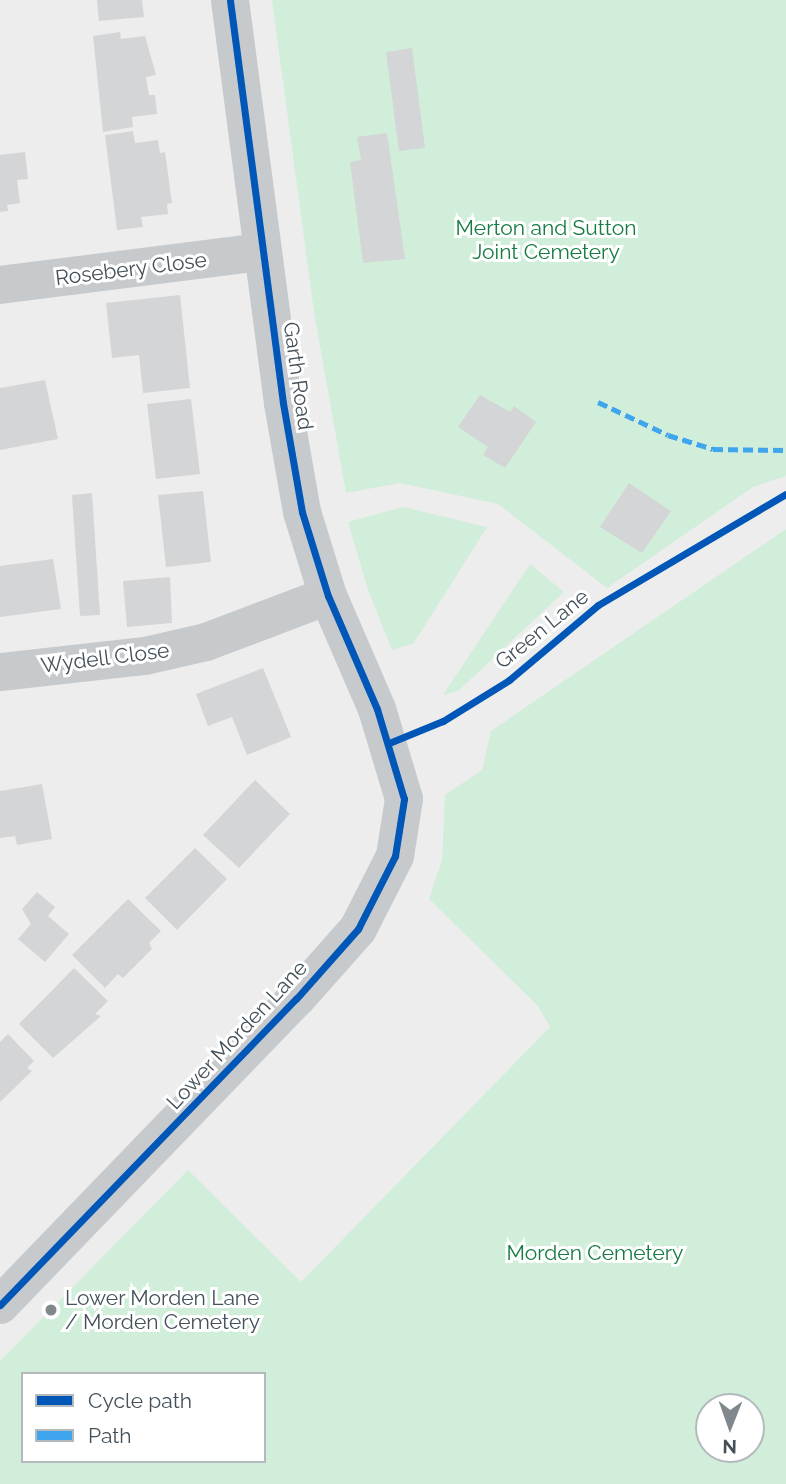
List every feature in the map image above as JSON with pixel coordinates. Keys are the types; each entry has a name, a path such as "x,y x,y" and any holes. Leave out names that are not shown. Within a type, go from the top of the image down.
{"street":[{"name":"Garth Road","path":"230,0 263,252 302,512 328,596 388,743"},
{"name":"Rosebery Close","path":"0,285 263,252"},
{"name":"Wydell Close","path":"0,672 145,656 194,645 328,596"},
{"name":"Lower Morden Lane","path":"0,1305 112,1194 358,929 395,856 404,799 388,743"}],"green space":[{"name":"Merton and Sutton Joint Cemetery","path":"272,0 786,0 786,476 753,487 607,588 498,504 400,483 346,493 314,312"},
{"path":"403,507 487,527 414,643 392,650 368,590 348,522"},
{"name":"Morden Cemetery","path":"786,529 786,1484 0,1484 0,1361 188,1170 301,1282 550,1027 538,1006 429,899 442,860 445,795 482,770 491,731"},
{"path":"530,564 564,592 458,691 443,695"}],"building":[{"path":"97,0 142,0 144,17 99,21"},
{"path":"120,32 121,39 145,36 156,75 146,77 149,95 155,95 157,114 132,117 133,127 103,132 93,36"},
{"path":"412,48 425,148 399,151 386,52"},
{"path":"133,131 135,143 158,140 160,153 165,152 172,203 167,204 168,214 141,217 143,227 117,230 105,135"},
{"path":"387,133 405,259 363,263 350,162 361,160 357,137"},
{"path":"25,152 28,179 17,180 20,203 7,205 8,211 0,212 0,155"},
{"path":"180,295 190,388 143,393 139,355 112,358 106,303"},
{"path":"45,380 58,439 0,450 0,388"},
{"path":"480,395 510,412 514,406 536,422 505,468 483,455 488,447 458,427"},
{"path":"191,399 200,474 156,479 147,404"},
{"path":"629,483 671,511 642,553 600,527"},
{"path":"203,491 211,562 166,567 158,495"},
{"path":"92,493 100,615 80,616 72,495"},
{"path":"53,559 61,609 0,617 0,566"},
{"path":"170,577 172,623 127,627 123,581"},
{"path":"263,668 291,737 247,755 232,717 208,726 196,694"},
{"path":"255,780 290,814 239,868 203,835"},
{"path":"42,784 52,839 17,845 15,836 0,838 0,791"},
{"path":"195,848 227,879 177,930 145,898"},
{"path":"37,892 55,907 48,916 69,934 45,962 18,939 31,924 22,909"},
{"path":"128,899 161,931 149,943 152,949 123,978 118,974 105,988 72,955"},
{"path":"74,968 108,1001 95,1014 101,1016 53,1058 19,1024"},
{"path":"8,1034 34,1061 27,1068 32,1071 0,1102 0,1042"}],"marked path":[{"path":"598,402 668,435 713,449 786,450"}],"cycle path":[{"path":"0,1305 296,999 358,929 395,856 404,799 377,709 328,596 302,512 283,403 230,0"},
{"name":"Green Lane","path":"389,743 443,721 509,680 598,605 786,494"}],"place":[{"name":"Lower Morden Lane / Morden Cemetery","path":"51,1310"}]}
